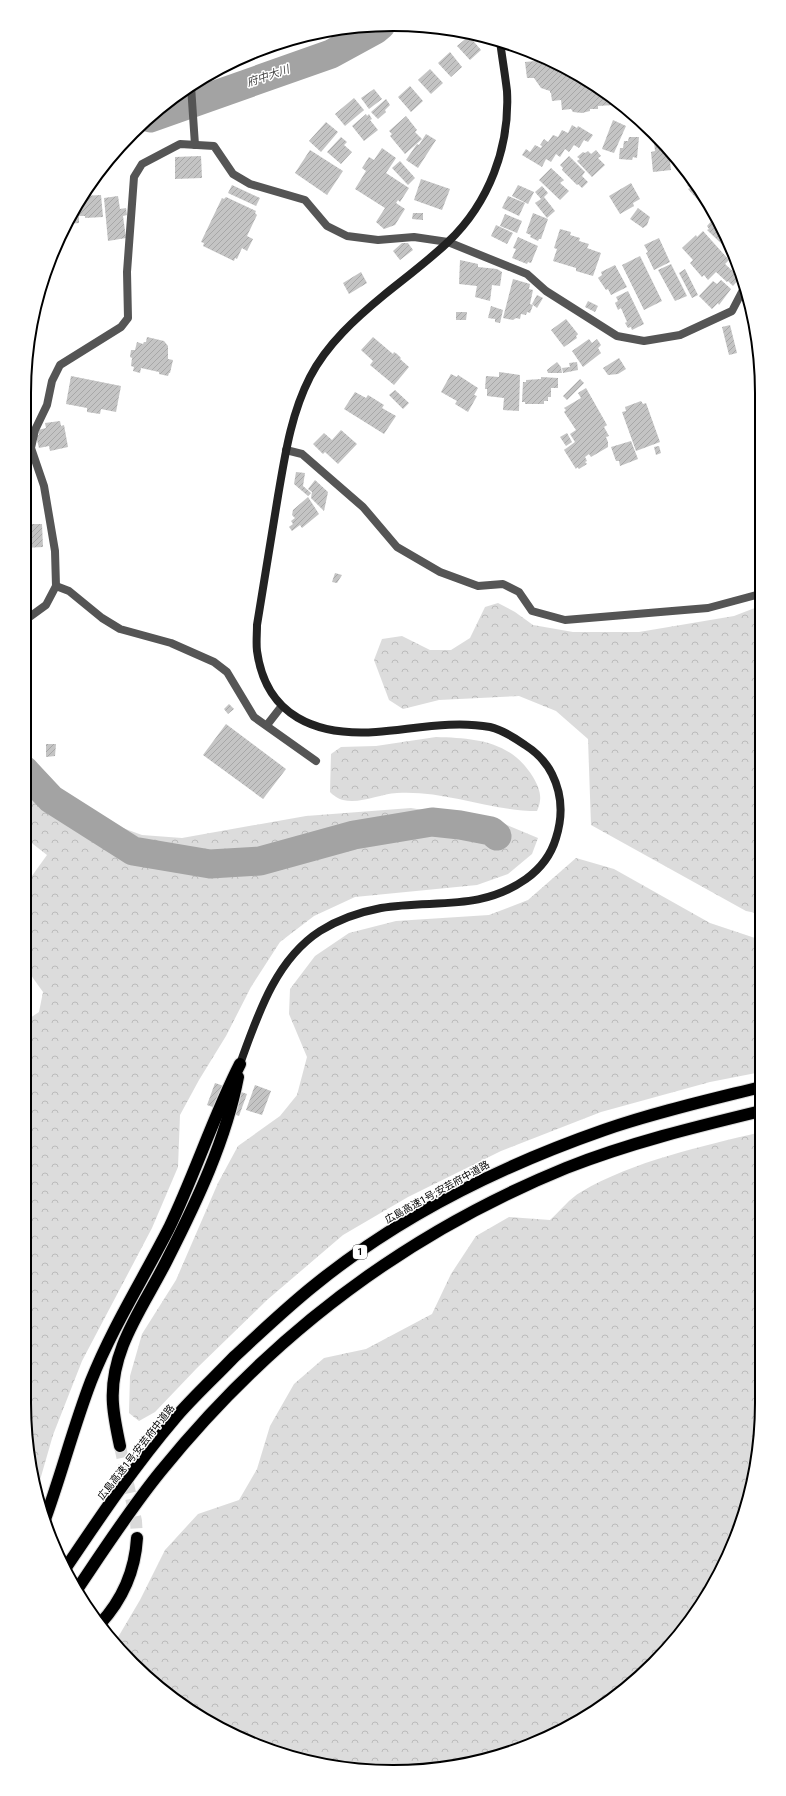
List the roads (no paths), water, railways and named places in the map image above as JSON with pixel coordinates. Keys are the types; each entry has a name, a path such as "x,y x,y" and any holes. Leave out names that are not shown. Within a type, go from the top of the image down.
{"highway":[{"path":"120,1446 113,1403 113,1384 121,1348 128,1331 168,1260 201,1188 233,1101 240,1064"},
{"path":"48,1511 94,1374 108,1342 169,1227 198,1164 223,1098 240,1064"},
{"name":"広島高速1号;安芸府中道路","path":"69,1564 139,1464 177,1416 208,1383 278,1316 317,1283 351,1258 389,1232 431,1207 516,1164 649,1115 755,1088"},
{"name":"1","path":"80,1585 130,1512 161,1471 194,1432 258,1365 294,1333 364,1278 399,1253 449,1224 498,1199 561,1170 653,1138 755,1112"},
{"path":"104,1620 119,1601 127,1584 134,1561 137,1538"}],"street":[{"path":"240,1064 254,1025 275,982 286,964 319,932 339,920 382,908 459,903 491,897 515,886 538,870 554,846 559,828 561,811 560,794 551,772 536,752 513,737 492,727 455,724 375,732 344,733 320,728 303,721 281,707 272,694 262,674 257,651 257,625 286,450 294,416 310,376 334,341 374,304 448,242 462,228 477,207 489,186 497,165 506,116 507,91 501,47"},
{"path":"191,92 194,141"},
{"path":"31,616 46,605 56,586 55,551 44,486 31,448 34,430 47,405 52,381 60,365 121,327 128,318 127,272 134,178 142,164 180,144 194,141 214,146 233,174 250,184 305,200 327,226 347,236 378,240 414,237 448,242 526,274 546,291 617,336 644,342 680,334 732,311 741,293"},
{"path":"286,450 302,454 363,507 397,547 440,572 478,586 503,584 519,592 532,611 565,620 708,608 755,595"},
{"path":"56,586 69,590 102,618 120,629 172,643 214,662 227,672 254,717 316,761"},
{"path":"267,725 281,707"}],"waterway":[{"name":"府中大川","path":"164,113 331,54 372,32"},
{"path":"31,778 51,799 133,851 210,864 260,861 354,835 432,822 460,825 491,831 497,836"}],"tunnel":[{"path":"120,1446 136,1521 137,1538"}]}
